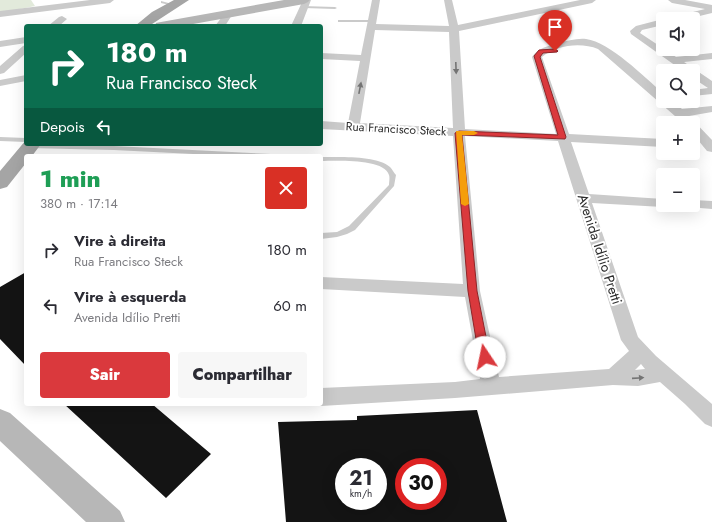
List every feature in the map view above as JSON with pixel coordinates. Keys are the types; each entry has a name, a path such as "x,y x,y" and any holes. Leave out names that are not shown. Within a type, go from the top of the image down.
{"main road":[{"path":"144,24 174,2"},
{"path":"174,24 305,2"},
{"path":"144,24 180,23"},
{"path":"0,183 28,146"},
{"path":"0,422 110,522"}],"street":[{"path":"0,14 110,0"},
{"path":"353,126 376,0"},
{"path":"448,0 454,29 459,133 472,291 491,386"},
{"path":"372,24 454,29 592,0"},
{"path":"672,0 712,9"},
{"path":"297,24 305,2"},
{"path":"700,12 712,9"},
{"path":"221,24 228,15"},
{"path":"56,24 62,19"},
{"path":"656,24 639,28 635,31 636,34 656,47"},
{"path":"0,44 24,40"},
{"name":"Avenida Idílio Pretti","path":"595,45 583,42 566,48 541,51 538,54 537,59 630,340 639,352 662,374 690,394 712,418"},
{"path":"585,52 594,50 595,45 601,47 656,93"},
{"name":"Avenida Idílio Pretti","path":"566,48 602,54 614,58"},
{"path":"24,50 0,71 3,83 24,78"},
{"path":"323,56 366,58"},
{"path":"669,56 680,64"},
{"path":"675,60 712,56"},
{"path":"700,78 712,86"},
{"path":"700,92 712,91"},
{"path":"674,108 683,116"},
{"path":"680,113 712,109"},
{"name":"Rua Francisco Steck","path":"323,125 656,143"},
{"path":"700,134 712,147"},
{"path":"700,146 712,147"},
{"path":"583,198 656,203"},
{"path":"700,204 712,205"},
{"path":"323,283 472,291"},
{"path":"613,377 634,360 639,352"},
{"path":"323,396 455,390 613,377 638,378 662,374"}],"lane":[{"path":"305,2 335,8"},
{"path":"340,21 372,24"},
{"path":"0,139 24,142"},
{"path":"84,146 205,154"},
{"path":"148,154 156,150"},
{"path":"323,158 380,163 392,174 394,180 392,185 352,228 344,233 333,236 323,236"}],"green space":[{"path":"0,0 31,0 35,6 0,13"}],"building":[{"path":"24,273 24,364 0,339 0,287"},
{"path":"66,406 154,406 211,454 166,498"},
{"path":"477,410 507,522 286,522 278,422 357,420 357,416"}],"slow traffic":[{"path":"465,204 459,133 474,133"}],"route":[{"path":"485,357 472,291 459,133 562,137 537,56 541,51 555,51"}]}
